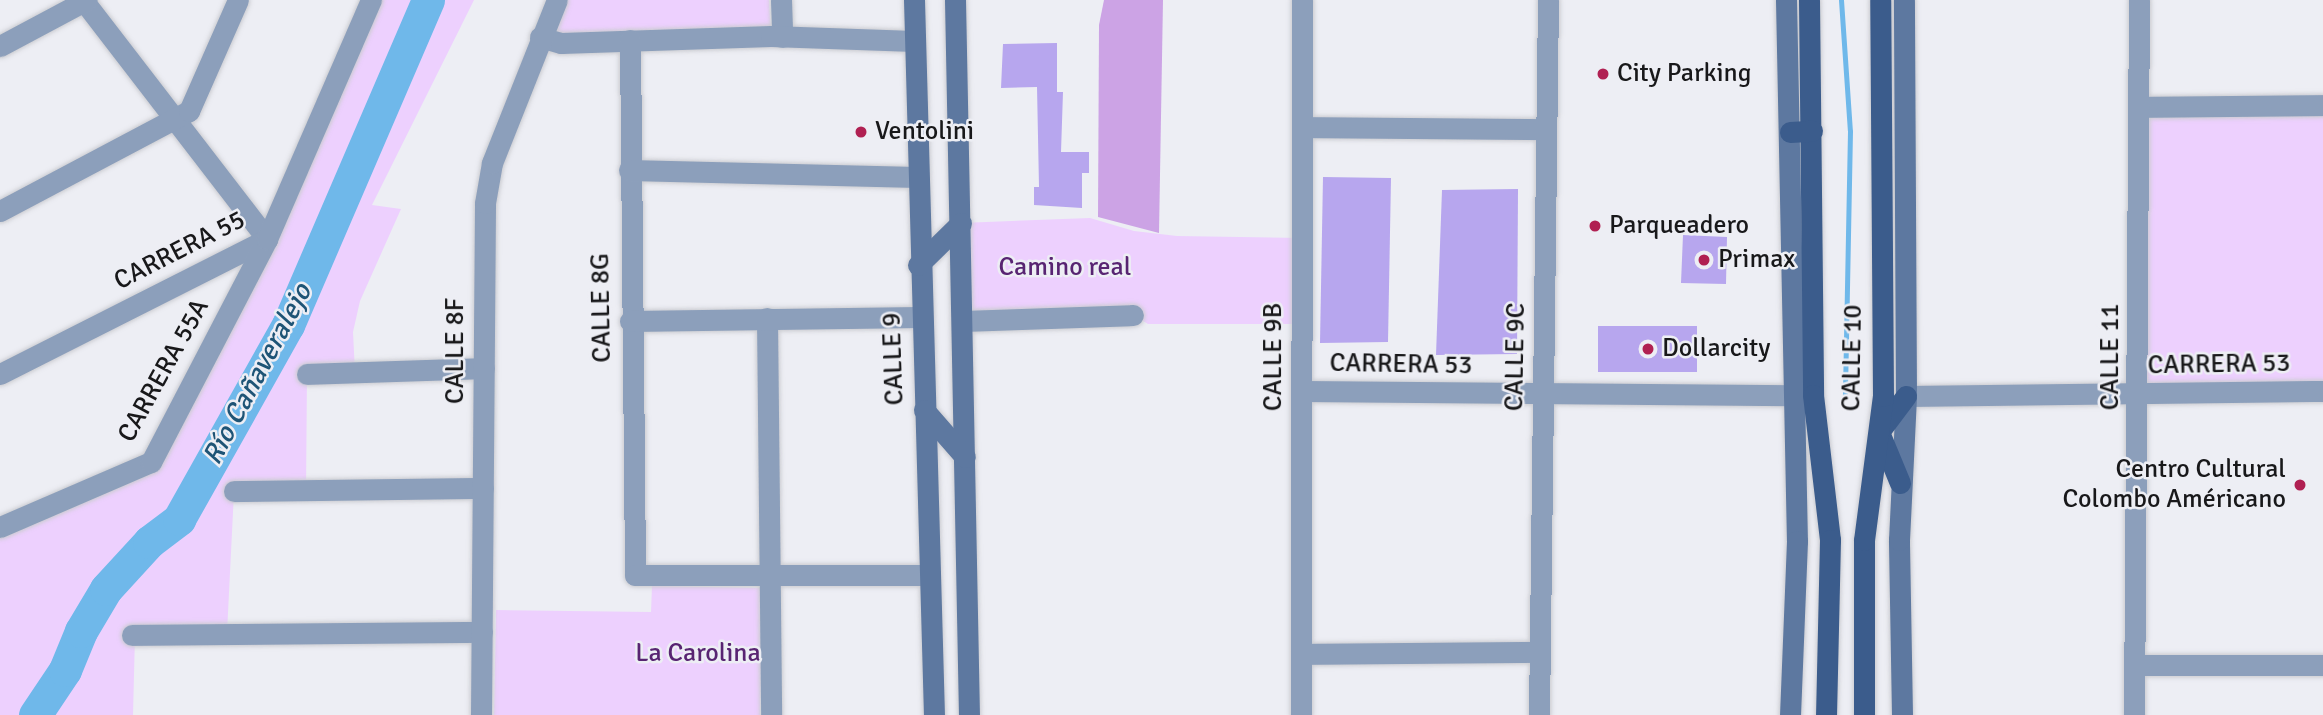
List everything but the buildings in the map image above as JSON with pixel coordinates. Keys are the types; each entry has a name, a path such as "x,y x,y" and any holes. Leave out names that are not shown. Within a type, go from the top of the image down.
{"main road":[{"name":"CALLE 9","path":"914,0 918,265 934,715"},
{"path":"955,0 969,715"},
{"name":"CALLE 10","path":"1786,0 1803,395 1830,540 1826,715"},
{"name":"CALLE 10","path":"1790,715 1812,131 1809,0"},
{"name":"CALLE 10","path":"1864,715 1864,540 1880,432 1880,0"},
{"name":"CALLE 10","path":"1902,715 1900,483 1906,397 1904,0"},
{"path":"1790,132 1812,131"},
{"path":"918,265 961,223"},
{"path":"1900,483 1880,432 1906,397"},
{"path":"924,410 965,457"}],"street":[{"path":"0,211 176,122 189,111 238,0"},
{"name":"CARRERA 55","path":"0,374 267,239 371,0"},
{"name":"CALLE 8F","path":"481,715 485,202 492,163 557,0"},
{"path":"781,0 782,37"},
{"name":"CALLE 9B","path":"1301,715 1302,0"},
{"name":"CALLE 9C","path":"1539,715 1548,0"},
{"name":"CALLE 11","path":"2134,715 2139,395 2139,0"},
{"path":"0,46 85,1 267,239"},
{"path":"540,37 561,43 782,37 915,41"},
{"name":"CALLE 8G","path":"630,40 630,321 635,575 771,576"},
{"path":"2139,107 2323,105"},
{"path":"1303,127 1545,128"},
{"path":"629,170 917,177"},
{"name":"CARRERA 55A","path":"0,527 151,462 267,239"},
{"path":"963,321 1133,316"},
{"path":"630,321 920,317"},
{"path":"767,318 771,715"},
{"path":"307,374 484,368"},
{"name":"CARRERA 53","path":"1302,391 1803,395"},
{"name":"CARRERA 53","path":"1906,397 2323,391"},
{"path":"234,491 483,488"},
{"path":"771,576 930,575"},
{"path":"132,635 482,632"},
{"path":"1301,654 1540,652"},
{"path":"2135,665 2323,665"}],"green space":[{"path":"371,0 474,0 372,205 401,209 360,301 353,332 355,372 307,375 306,491 234,492 227,633 135,635 133,715 0,715 0,527 150,462"},
{"path":"557,0 769,0 771,36 540,37"},
{"path":"2323,105 2323,391 2139,395 2139,107"},
{"name":"Camino real","path":"1090,218 1134,231 1177,236 1302,238 1302,324 1148,324 1133,315 963,321 961,223"},
{"name":"La Carolina","path":"652,586 762,588 760,715 494,715 496,610 651,612"}],"shaded area":[{"path":"1104,0 1163,0 1159,233 1098,217 1099,25"}],"waterway":[{"name":"Río Cañaveralejo","path":"35,715 65,670 81,631 106,589 149,542 179,519 288,325 428,0"},
{"path":"1841,0 1850,131 1845,396"}],"place":[{"name":"City Parking","path":"1603,74"},
{"name":"Ventolini","path":"861,132"},
{"name":"Parqueadero","path":"1595,226"},
{"name":"Primax","path":"1704,260"},
{"name":"Dollarcity","path":"1648,349"},
{"name":"Centro Cultural Colombo Américano","path":"2300,485"}]}
